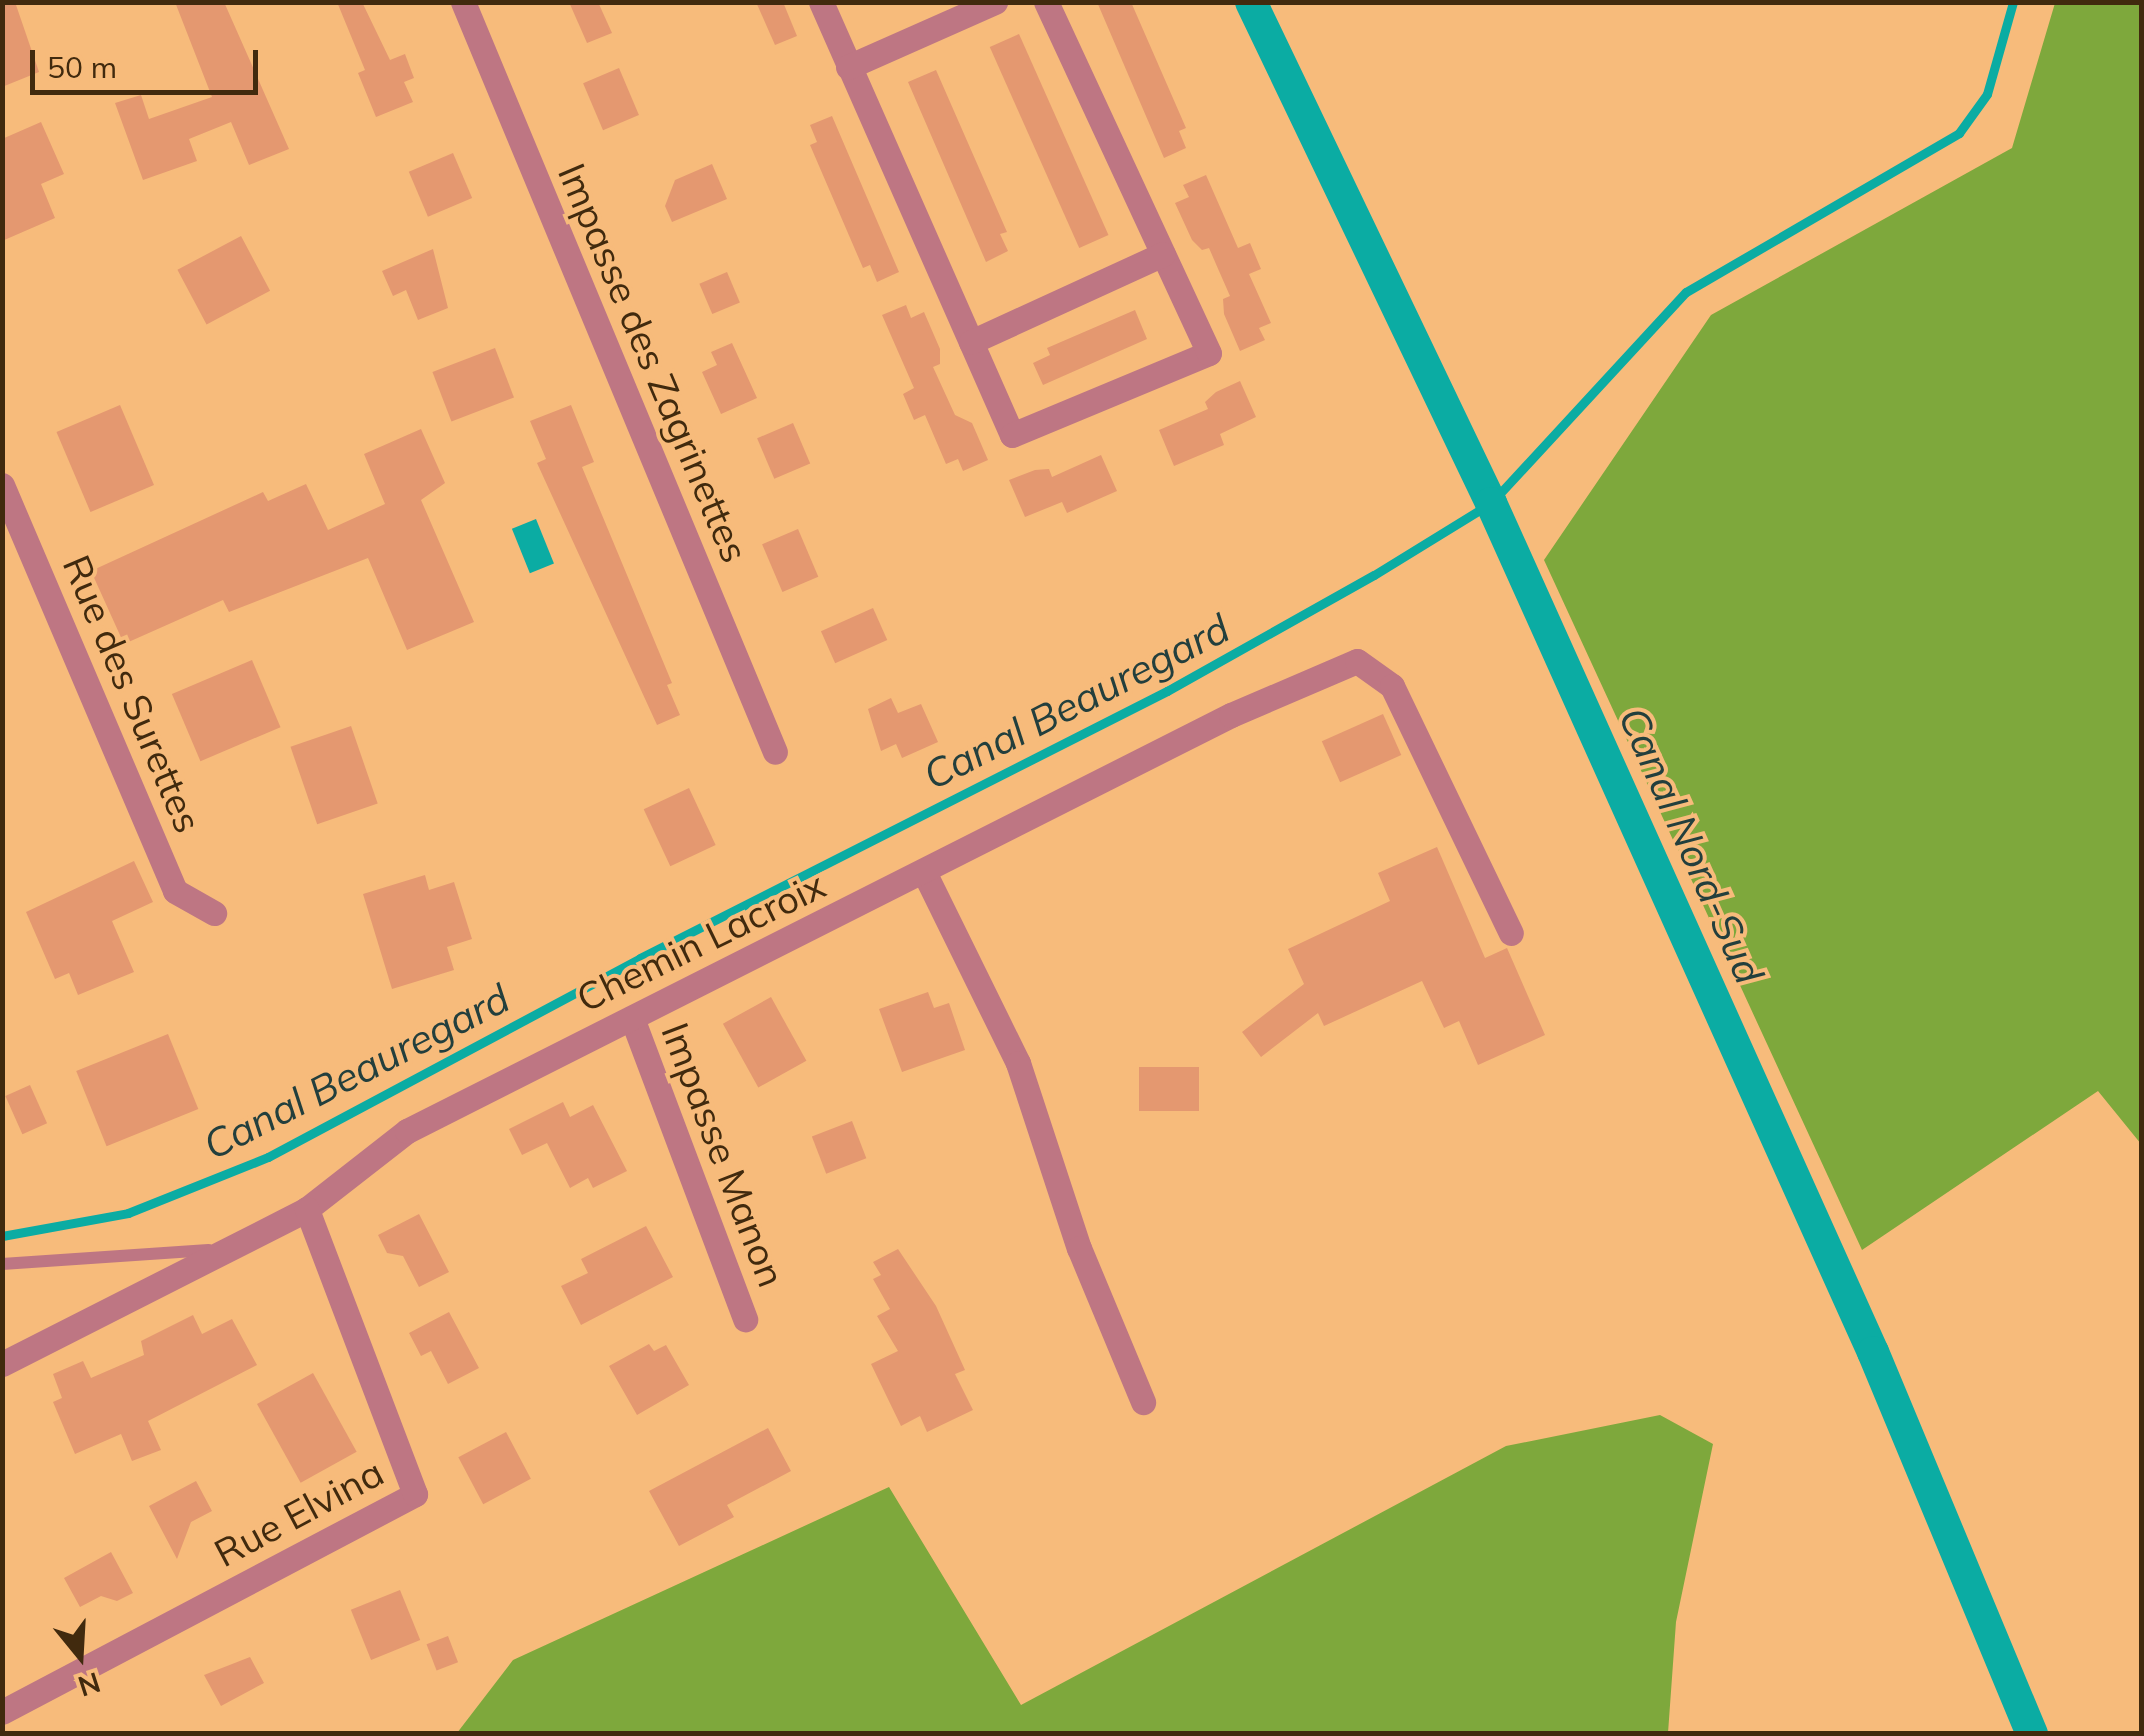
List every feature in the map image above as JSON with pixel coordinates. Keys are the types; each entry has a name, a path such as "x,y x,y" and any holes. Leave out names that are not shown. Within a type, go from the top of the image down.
{"street":[{"name":"Impasse des Zagrinettes","path":"463,2 774,752"},
{"path":"821,2 1012,435 1210,354 1046,2"},
{"path":"848,67 996,2"},
{"path":"971,342 1164,254"},
{"name":"Rue des Surettes","path":"2,485 174,891 214,913"},
{"name":"Chemin Lacroix","path":"2,1364 222,1249 308,1209 407,1131 925,874 1231,714 1357,661 1375,668 1392,686 1511,933"},
{"path":"925,874 1018,1063 1079,1248 1142,1402"},
{"name":"Impasse Manon","path":"632,1018 745,1319"},
{"name":"Rue Elvina","path":"2,1712 414,1494 308,1209"}],"lane":[{"path":"2,1264 222,1249"}],"green space":[{"path":"2055,3 2141,3 2141,1144 2098,1091 1862,1250 1544,560 1711,315 2012,148"},
{"path":"1660,1415 1713,1444 1676,1622 1668,1733 457,1733 513,1660 889,1487 1021,1705 1506,1446"}],"water":[{"path":"536,519 554,564 530,573 512,529"}],"building":[{"path":"2,2 15,2 39,72 2,87"},
{"path":"175,2 224,2 289,149 249,165 231,122 189,139 197,161 143,180 115,103 141,95 149,119 212,97"},
{"path":"337,2 362,2 390,60 405,54 414,78 404,82 413,102 376,117 358,73 365,70"},
{"path":"569,2 598,2 612,33 587,43"},
{"path":"756,2 783,2 797,36 775,45"},
{"path":"1097,2 1131,2 1186,128 1179,131 1186,148 1164,158"},
{"path":"1019,34 1108,235 1079,248 990,47"},
{"path":"619,68 639,115 603,130 583,83"},
{"path":"936,70 1007,232 1000,234 1008,251 986,262 908,82"},
{"path":"832,116 899,272 877,282 870,265 863,268 810,145 817,142 810,125"},
{"path":"41,122 64,174 41,184 55,218 2,241 2,139"},
{"path":"453,153 472,198 428,217 409,172"},
{"path":"712,164 727,199 672,222 665,206 675,180"},
{"path":"1206,175 1238,248 1250,243 1261,269 1249,274 1271,323 1259,328 1265,340 1240,351 1224,314 1223,299 1230,296 1209,248 1202,250 1192,240 1175,203 1189,197 1183,185"},
{"path":"241,236 270,291 207,325 177,270"},
{"path":"433,249 448,308 418,320 406,290 393,296 382,271"},
{"path":"727,272 740,302 712,314 699,284"},
{"path":"906,305 911,318 924,312 940,349 940,364 933,367 955,415 972,423 988,460 963,471 958,459 946,464 925,415 914,420 903,394 914,388 882,315"},
{"path":"1135,310 1147,339 1043,385 1033,363 1050,355 1047,348"},
{"path":"732,343 757,398 721,414 702,372 717,365 711,352"},
{"path":"495,348 514,397 451,421 432,372"},
{"path":"1240,381 1256,417 1220,434 1224,445 1174,466 1159,430 1208,409 1205,402 1216,392"},
{"path":"120,405 154,485 90,512 56,432"},
{"path":"571,405 594,462 582,467 672,683 667,685 680,715 657,725 537,463 546,459 530,421"},
{"path":"793,423 810,464 774,479 757,438"},
{"path":"421,429 445,483 421,500 474,622 407,650 368,558 229,612 223,600 124,644 91,571 263,492 268,501 306,484 328,530 385,504 364,454"},
{"path":"1101,455 1117,491 1067,513 1062,502 1025,517 1009,480 1049,469 1052,477"},
{"path":"798,529 818,577 782,592 762,544"},
{"path":"873,608 887,640 835,663 821,631"},
{"path":"252,660 281,727 200,761 172,694"},
{"path":"891,698 898,713 921,704 938,742 902,758 896,744 881,751 868,709"},
{"path":"1383,714 1401,755 1340,782 1322,741"},
{"path":"351,726 378,804 317,824 290,747"},
{"path":"689,788 716,845 670,866 644,809"},
{"path":"1437,847 1485,958 1507,948 1545,1035 1478,1065 1459,1021 1444,1028 1422,981 1324,1026 1318,1013 1261,1057 1242,1032 1304,984 1288,949 1390,901 1378,873"},
{"path":"134,861 153,902 112,921 134,972 78,995 69,973 55,979 26,912"},
{"path":"425,875 429,890 454,882 472,939 447,947 454,970 392,989 363,894"},
{"path":"928,992 934,1008 949,1003 965,1050 902,1072 879,1009"},
{"path":"771,997 806,1061 758,1088 723,1024"},
{"path":"168,1034 198,1109 107,1146 76,1071"},
{"path":"1139,1067 1199,1067 1199,1111 1139,1111"},
{"path":"30,1085 47,1123 22,1134 5,1096"},
{"path":"563,1102 570,1117 593,1105 627,1171 593,1188 588,1178 570,1188 547,1143 522,1155 509,1129"},
{"path":"852,1121 866,1158 826,1174 812,1136"},
{"path":"419,1214 449,1272 419,1287 403,1256 387,1253 378,1235"},
{"path":"646,1226 673,1277 581,1325 561,1286 588,1273 581,1259"},
{"path":"898,1249 936,1306 965,1370 955,1374 973,1410 927,1432 920,1416 901,1426 871,1364 898,1351 877,1316 890,1309 873,1279 881,1275 873,1262"},
{"path":"449,1312 479,1368 448,1384 431,1351 421,1356 409,1333"},
{"path":"193,1315 202,1334 232,1319 257,1365 148,1421 161,1450 132,1461 121,1434 75,1454 53,1402 62,1398 53,1374 83,1361 91,1378 144,1355 141,1341"},
{"path":"649,1344 654,1351 666,1345 689,1385 637,1415 609,1366"},
{"path":"313,1373 357,1452 301,1483 257,1404"},
{"path":"768,1428 791,1471 727,1505 734,1517 679,1546 649,1491"},
{"path":"506,1432 531,1479 483,1504 458,1457"},
{"path":"196,1481 212,1511 191,1522 177,1559 149,1506"},
{"path":"111,1552 133,1593 117,1601 101,1596 80,1607 64,1578"},
{"path":"400,1590 420,1640 371,1660 351,1610"},
{"path":"448,1636 458,1662 437,1670 427,1644"},
{"path":"250,1657 264,1683 221,1706 204,1675"}],"waterway":[{"name":"Canal Nord-Sud","path":"1251,2 1491,503 1873,1352 2032,1734"},
{"name":"Canal Beauregard","path":"2,1236 128,1213 268,1157 640,958 1167,691 1374,575 1491,503 1686,292 1959,133 1987,94 2013,2"}]}
